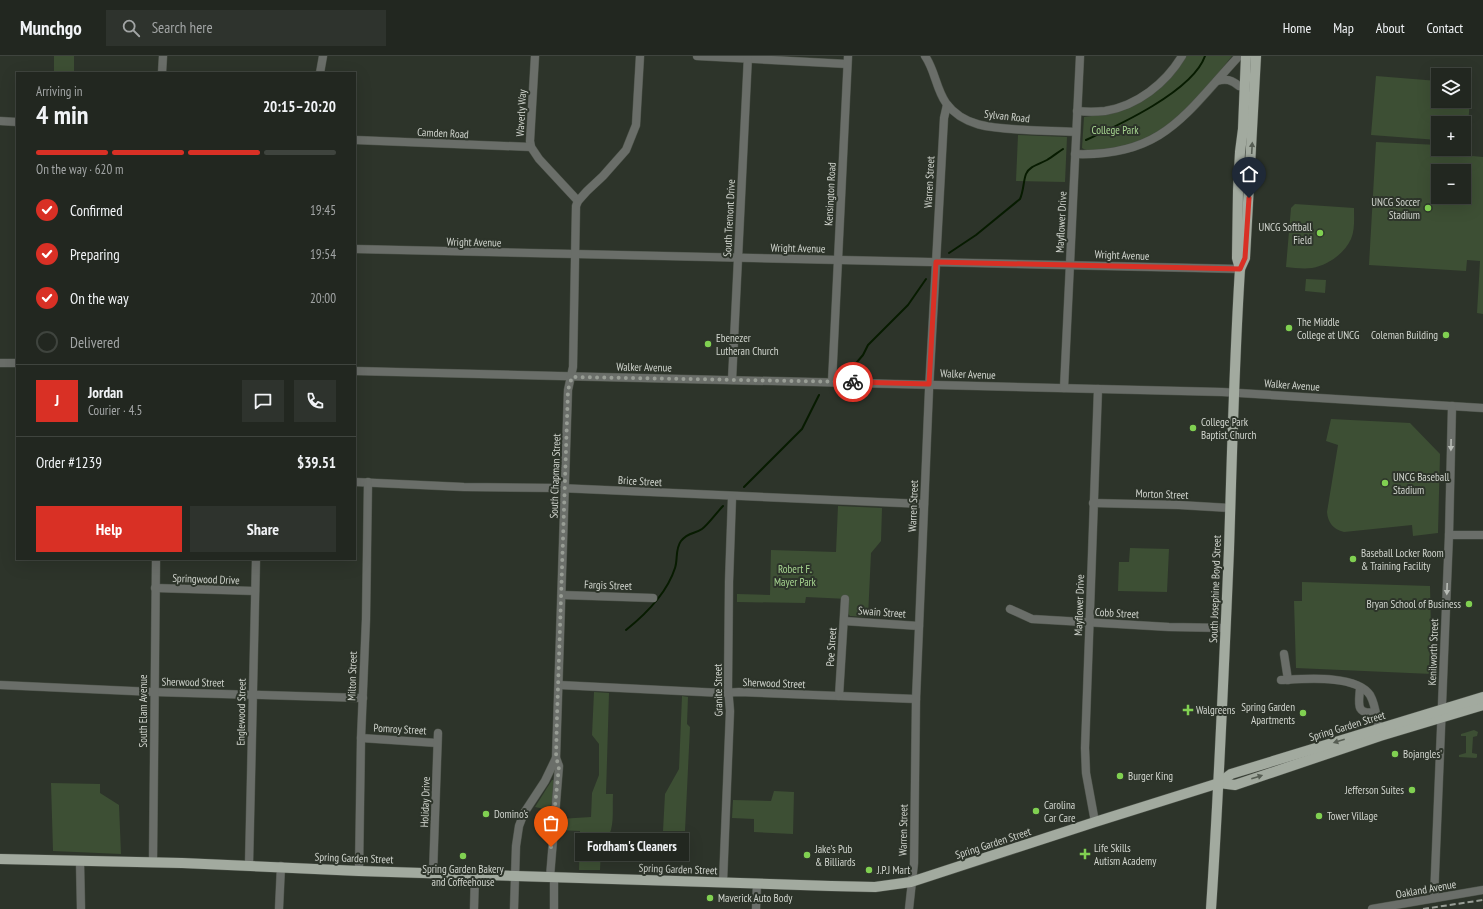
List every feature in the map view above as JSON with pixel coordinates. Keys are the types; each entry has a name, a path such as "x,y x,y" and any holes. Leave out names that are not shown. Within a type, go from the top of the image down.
{"main road":[{"path":"1239,56 1238,130 1240,152"},
{"name":"South Josephine Boyd Street","path":"1211,909 1219,783 1226,628 1234,392 1240,269 1237,258 1240,152 1243,128 1246,56"},
{"name":"South Josephine Boyd Street","path":"1240,269 1245,258 1256,56"},
{"name":"Spring Garden Street","path":"1442,714 1483,697"},
{"name":"Spring Garden Street","path":"0,859 281,866 359,871 433,872 515,876 875,887 912,882 1219,783 1235,785 1379,732 1442,714 1483,705"}],"street":[{"path":"162,72 163,56"},
{"path":"320,72 323,56"},
{"name":"Waverly Way","path":"535,56 530,141 531,147 539,159 578,201"},
{"path":"578,201 615,164 626,150 636,125 640,56"},
{"path":"697,56 847,60"},
{"name":"Sylvan Road","path":"925,56 932,67 939,90 948,105 969,122 989,128 1076,132"},
{"name":"Mayflower Drive","path":"1064,388 1080,56"},
{"path":"1077,111 1105,111 1137,99 1157,85 1169,73 1182,56"},
{"path":"1075,154 1109,153 1130,149 1144,144 1158,136 1178,123 1239,56"},
{"name":"South Tremont Drive","path":"732,380 747,57"},
{"name":"Kensington Road","path":"832,382 847,60"},
{"path":"1217,81 1222,79 1230,80 1239,86"},
{"name":"Warren Street","path":"909,909 914,863 916,699 929,384 944,118 948,105"},
{"path":"0,121 16,122"},
{"name":"Camden Road","path":"356,140 531,147"},
{"name":"South Chapman Street","path":"514,909 517,838 521,820 545,781 556,758 566,489 568,390 573,367 576,206 578,201"},
{"name":"Wright Avenue","path":"356,249 1240,269"},
{"path":"0,363 16,363"},
{"name":"Walker Avenue","path":"356,371 1234,392 1483,408"},
{"name":"Mayflower Drive","path":"1095,822 1086,773 1085,748 1098,389"},
{"name":"Kenilworth Street","path":"1434,898 1449,535 1452,406"},
{"name":"Brice Street","path":"356,482 924,504"},
{"name":"Milton Street","path":"359,871 368,482"},
{"name":"Granite Street","path":"723,882 730,712 728,687 729,582 732,497"},
{"name":"Morton Street","path":"1093,503 1230,508"},
{"path":"1449,535 1483,535"},
{"name":"South Elam Avenue","path":"153,862 156,560"},
{"name":"Englewood Street","path":"249,865 256,560"},
{"name":"Springwood Drive","path":"155,588 255,591"},
{"name":"Fargis Street","path":"562,595 653,598"},
{"name":"Poe Street","path":"839,696 845,599"},
{"name":"Cobb Street","path":"1010,609 1032,619 1169,627 1226,628"},
{"name":"Swain Street","path":"844,621 919,626"},
{"path":"1284,654 1284,680 1332,679 1352,684 1368,693 1376,712 1379,732"},
{"name":"Sherwood Street","path":"0,685 154,692 363,698"},
{"name":"Sherwood Street","path":"559,685 729,693 916,699"},
{"path":"1360,688 1359,706 1361,710 1365,713 1376,712"},
{"name":"Holiday Drive","path":"433,872 438,733"},
{"name":"Pomroy Street","path":"361,738 437,743"},
{"path":"554,909 552,877 554,813 559,766 556,758"},
{"path":"80,861 81,909"},
{"path":"279,909 281,866"},
{"path":"474,909 475,874"},
{"path":"756,909 757,883"},
{"name":"Oakland Avenue","path":"1372,909 1483,890"}],"green space":[{"path":"54,56 74,56 74,72 54,72"},
{"name":"College Park","path":"1186,56 1232,56 1189,107 1168,125 1157,132 1130,144 1105,150 1096,151 1085,150 1082,148 1084,117 1108,114 1128,108"},
{"path":"1376,76 1431,80 1431,108 1469,108 1469,116 1431,116 1431,139 1371,135"},
{"path":"1018,135 1067,137 1065,182 1016,181"},
{"name":"UNCG Soccer Stadium","path":"1376,142 1431,145 1431,156 1471,156 1472,148 1472,156 1483,157 1483,314 1477,313 1480,261 1467,260 1466,271 1369,265"},
{"name":"UNCG Softball Field","path":"1295,204 1354,208 1354,228 1351,239 1340,254 1318,267 1286,267 1291,208"},
{"path":"1306,279 1326,280 1325,293 1305,291"},
{"name":"UNCG Baseball Stadium","path":"1331,419 1410,423 1440,454 1438,533 1413,536 1412,525 1344,532 1332,525 1327,512 1338,445 1326,441"},
{"name":"Robert F. Mayer Park","path":"838,506 882,508 881,541 871,553 868,617 850,616 848,614 848,599 806,597 805,603 737,602 737,594 770,595 771,550 836,552"},
{"path":"1130,548 1169,549 1167,592 1118,591 1119,562 1129,562"},
{"path":"1302,582 1430,586 1432,674 1296,668 1294,601 1302,601"},
{"path":"594,692 609,693 606,794 613,794 612,823 606,842 601,848 600,870 579,870 580,831 558,830 559,819 591,817 592,793 599,775 599,744 592,735"},
{"path":"682,696 688,697 687,724 690,727 685,831 663,831 665,794 679,769"},
{"path":"1474,730 1478,732 1477,736 1473,737 1472,753 1477,754 1477,757 1459,757 1459,755 1466,753 1466,736 1461,736 1461,734"},
{"path":"552,780 554,780 553,799 549,810 535,807"},
{"path":"51,783 100,784 100,793 119,805 121,854 53,851"},
{"path":"774,791 794,792 793,834 754,832 754,819 732,818 733,800 771,801"}],"waterway":[{"path":"1086,140 1135,116 1171,94 1186,82 1198,69 1205,56"},
{"path":"949,253 976,235 1020,199 1027,171 1063,149"},
{"path":"846,375 863,355 868,345 908,305 926,279"},
{"path":"744,487 802,429 819,395"},
{"path":"626,630 648,610 667,586 676,565 678,547 681,541 686,536 699,531 704,527 723,506"}],"railway":[{"path":"1423,909 1483,900"}],"way so far":[{"path":"551,847 559,766 556,758 557,717 566,489 568,390 572,377 853,382"}],"place":[{"name":"UNCG Soccer Stadium","path":"1428,208"},
{"name":"UNCG Softball Field","path":"1320,233"},
{"name":"The Middle College at UNCG","path":"1289,328"},
{"name":"Coleman Building","path":"1446,335"},
{"name":"Ebenezer Lutheran Church","path":"708,344"},
{"name":"College Park Baptist Church","path":"1193,428"},
{"name":"UNCG Baseball Stadium","path":"1385,483"},
{"name":"Baseball Locker Room & Training Facility","path":"1353,559"},
{"name":"Bryan School of Business","path":"1469,604"},
{"name":"Walgreens","path":"1188,710"},
{"name":"Spring Garden Apartments","path":"1303,713"},
{"name":"Bojangles'","path":"1395,754"},
{"name":"Burger King","path":"1120,776"},
{"name":"Jefferson Suites","path":"1412,790"},
{"name":"Carolina Car Care","path":"1036,811"},
{"name":"Domino's","path":"486,814"},
{"name":"Tower Village","path":"1319,816"},
{"name":"Fordham's Cleaners","path":"551,847"},
{"name":"Life Skills Autism Academy","path":"1085,854"},
{"name":"Jake's Pub & Billiards","path":"807,855"},
{"name":"Spring Garden Bakery and Coffeehouse","path":"463,856"},
{"name":"J.P.J Mart","path":"869,870"},
{"name":"Maverick Auto Body","path":"710,898"}],"route":[{"path":"853,382 929,384 936,262 1240,269 1245,258 1249,198"}]}
